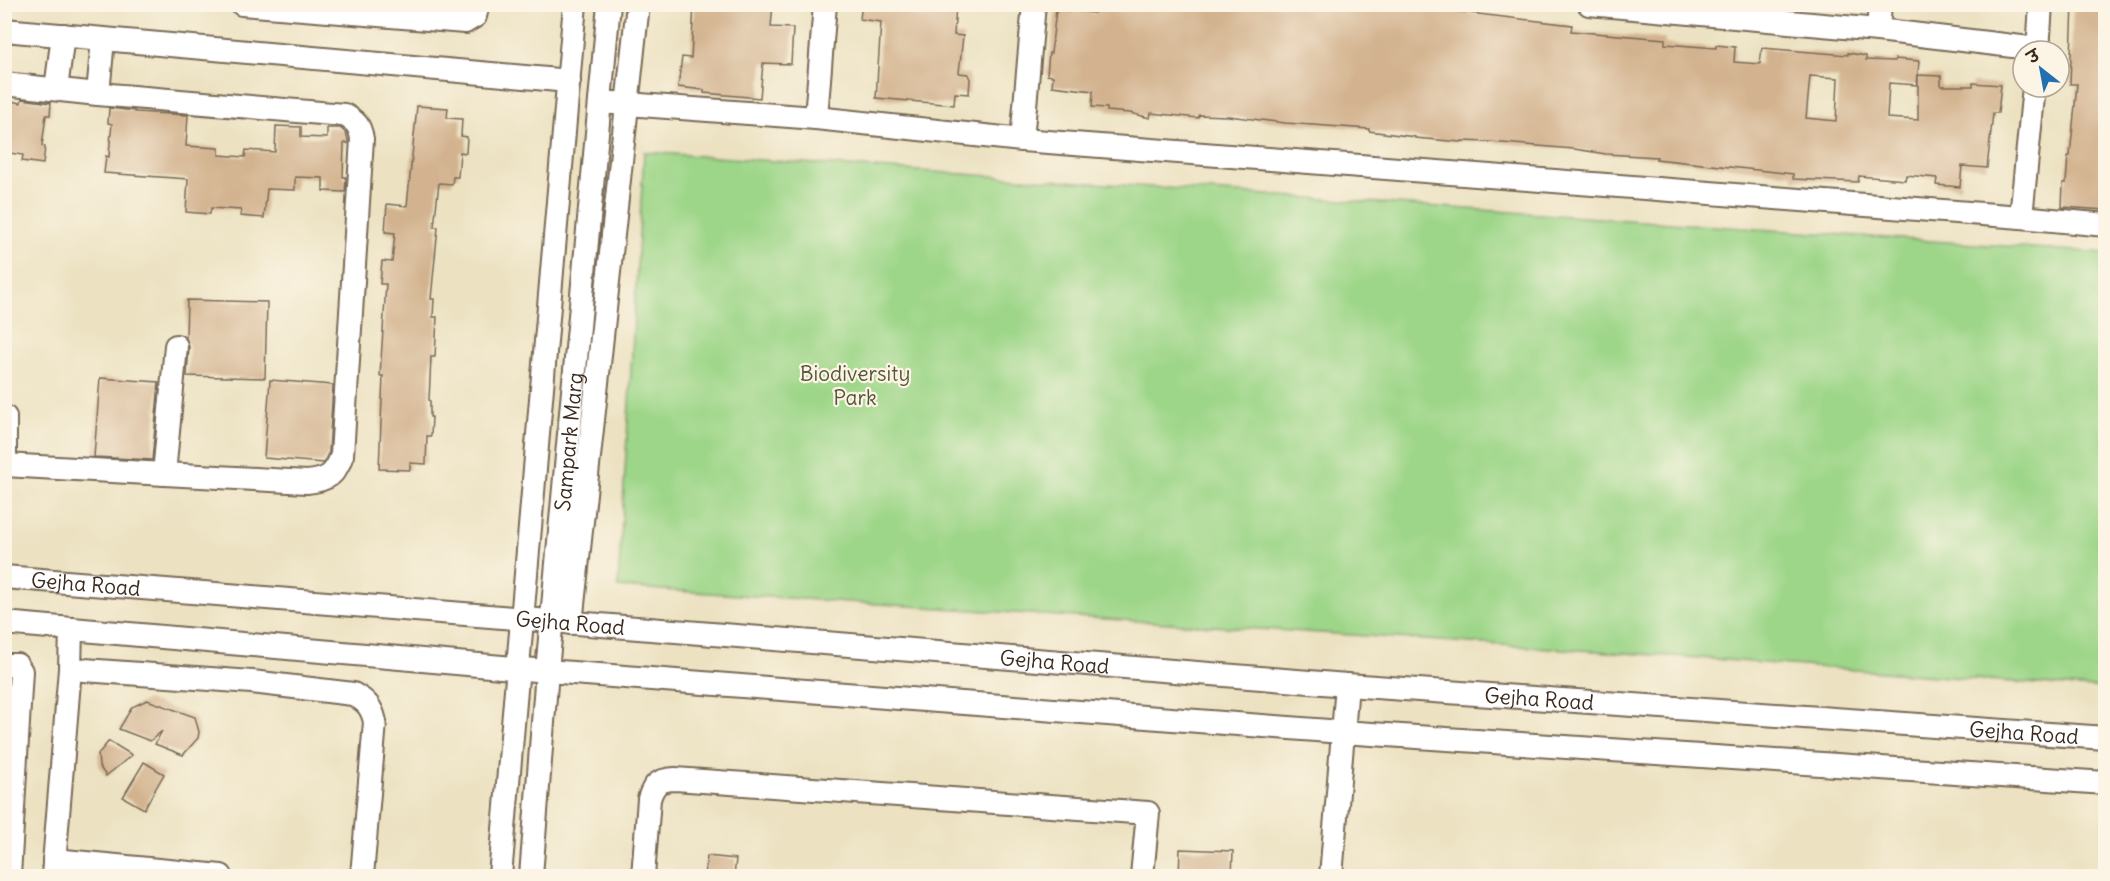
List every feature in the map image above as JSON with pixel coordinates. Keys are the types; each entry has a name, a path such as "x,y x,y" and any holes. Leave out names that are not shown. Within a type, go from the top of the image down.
{"street":[{"path":"242,4 404,11 465,22 475,16 478,4"},
{"name":"Sampark Marg","path":"500,876 524,620 575,4"},
{"name":"Sampark Marg","path":"531,876 547,671 561,623 609,4"},
{"path":"561,623 638,4"},
{"path":"816,118 825,4"},
{"path":"1022,140 1034,4"},
{"path":"1589,4 1684,9 2011,47"},
{"path":"1878,30 1880,4"},
{"path":"2039,39 2041,4"},
{"path":"4,30 569,81"},
{"path":"56,89 63,35"},
{"path":"98,94 103,39"},
{"path":"4,84 344,115 354,120 360,129 362,139 342,455 338,468 330,476 320,481 307,482 5,465 5,417"},
{"path":"2021,217 2033,99"},
{"path":"600,102 816,118 1022,140 2106,225"},
{"path":"164,474 176,346"},
{"name":"Gejha Road","path":"4,577 1347,685 2106,738"},
{"path":"4,623 547,671 1342,732 2106,783"},
{"path":"71,629 70,669 53,868 221,876"},
{"path":"4,664 18,665 21,671 9,876"},
{"path":"70,669 252,682 353,694 365,700 373,711 375,722 363,876"},
{"path":"1331,876 1347,685"},
{"path":"643,876 649,799 653,787 661,780 675,779 1148,813 1142,876"}],"green space":[{"name":"Biodiversity Park","path":"644,152 2105,253 2105,689 1686,657 618,587"}],"building":[{"path":"694,4 773,4 771,27 793,28 791,64 763,63 760,98 704,93 704,90 678,87 682,57 691,58"},
{"path":"862,4 956,4 954,35 963,36 959,73 968,74 969,94 955,93 954,105 876,98 881,22 860,19"},
{"path":"1095,4 1402,5 1572,25 1571,31 1665,39 1665,44 1716,48 1716,45 1735,47 1734,62 1760,64 1762,48 1848,55 1848,53 1866,56 1866,60 1919,61 1917,85 1889,83 1887,118 1918,120 1918,75 1941,76 1941,86 1973,86 1973,83 2001,85 1998,113 1993,113 1987,168 1962,166 1960,187 1936,185 1937,178 1906,175 1905,180 1859,176 1858,182 1793,179 1793,174 1656,159 1657,157 1490,142 1415,138 1369,131 1369,129 1228,116 1199,115 1198,118 1151,113 1150,118 1107,111 1107,108 1092,107 1093,91 1052,86 1053,76 1047,75 1056,10 1094,13","holes":["1810,76 1838,78 1836,121 1806,118"]},
{"path":"2073,4 2106,4 2106,210 2062,207 2063,183 2066,183 2068,156 2070,156 2077,84 2071,84"},
{"path":"22,99 51,103 50,115 46,115 42,146 45,147 43,164 22,161 23,155 4,152 4,100 21,103"},
{"path":"417,106 448,108 447,118 462,119 461,136 467,137 466,153 460,152 458,177 453,177 452,184 439,183 434,227 438,227 431,299 434,299 433,317 437,317 435,357 431,357 429,400 430,417 432,417 431,436 427,436 426,464 410,463 410,470 379,469 383,376 380,376 386,284 380,284 382,261 392,262 395,233 385,232 387,204 407,206"},
{"path":"109,108 188,115 186,146 219,148 219,155 245,157 246,150 275,152 276,126 301,127 301,137 327,138 327,128 340,128 346,133 348,140 348,143 344,143 345,192 323,191 323,178 295,177 295,190 267,189 264,218 240,216 241,210 211,208 210,214 186,212 188,179 104,173 106,156 109,157 112,124 108,123"},
{"path":"187,300 267,302 265,378 187,376 189,347 186,338"},
{"path":"100,378 159,382 152,460 94,457"},
{"path":"270,380 333,385 329,452 323,463 264,458"},
{"path":"147,700 195,717 199,732 198,738 183,755 155,744 162,731 150,741 119,729 132,707"},
{"path":"109,741 132,755 106,776 99,766 98,754"},
{"path":"144,762 164,774 144,809 123,797"},
{"path":"1180,849 1233,851 1232,876 1179,876"},
{"path":"707,856 736,859 734,876 705,876"}]}
